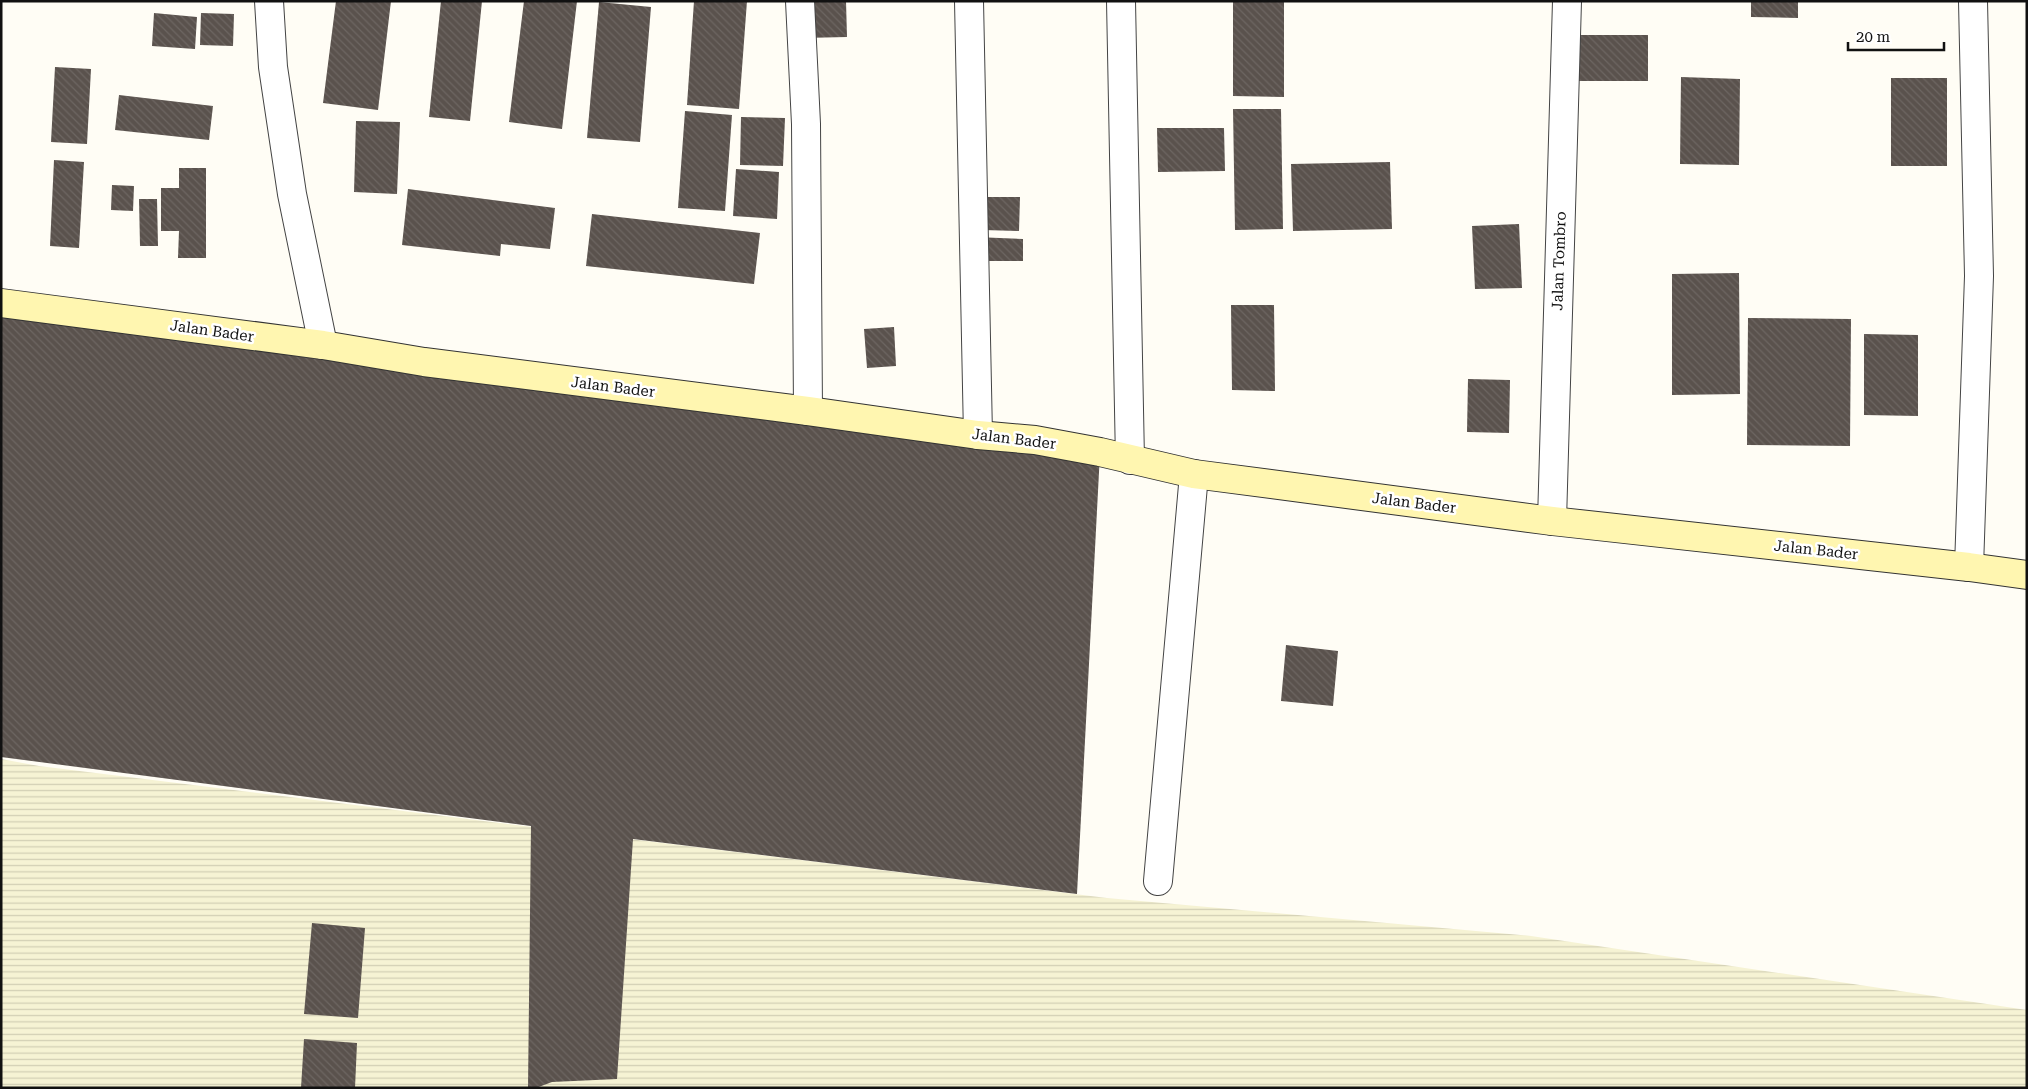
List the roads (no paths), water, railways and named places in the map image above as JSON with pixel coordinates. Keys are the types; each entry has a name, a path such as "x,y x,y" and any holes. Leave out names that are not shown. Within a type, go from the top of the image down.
{"main road":[{"name":"Jalan Bader","path":"1,302 323,345 434,363 1035,440 1100,452 1194,474 1552,521 1969,567 2027,576"}],"street":[{"path":"269,1 273,67 292,194 323,345"},
{"path":"800,1 806,124 808,411"},
{"path":"969,1 978,434"},
{"path":"1122,1 1130,460"},
{"name":"Jalan Tombro","path":"1552,521 1567,1"},
{"path":"1969,567 1979,276 1973,1"},
{"path":"1158,881 1194,474"}]}
